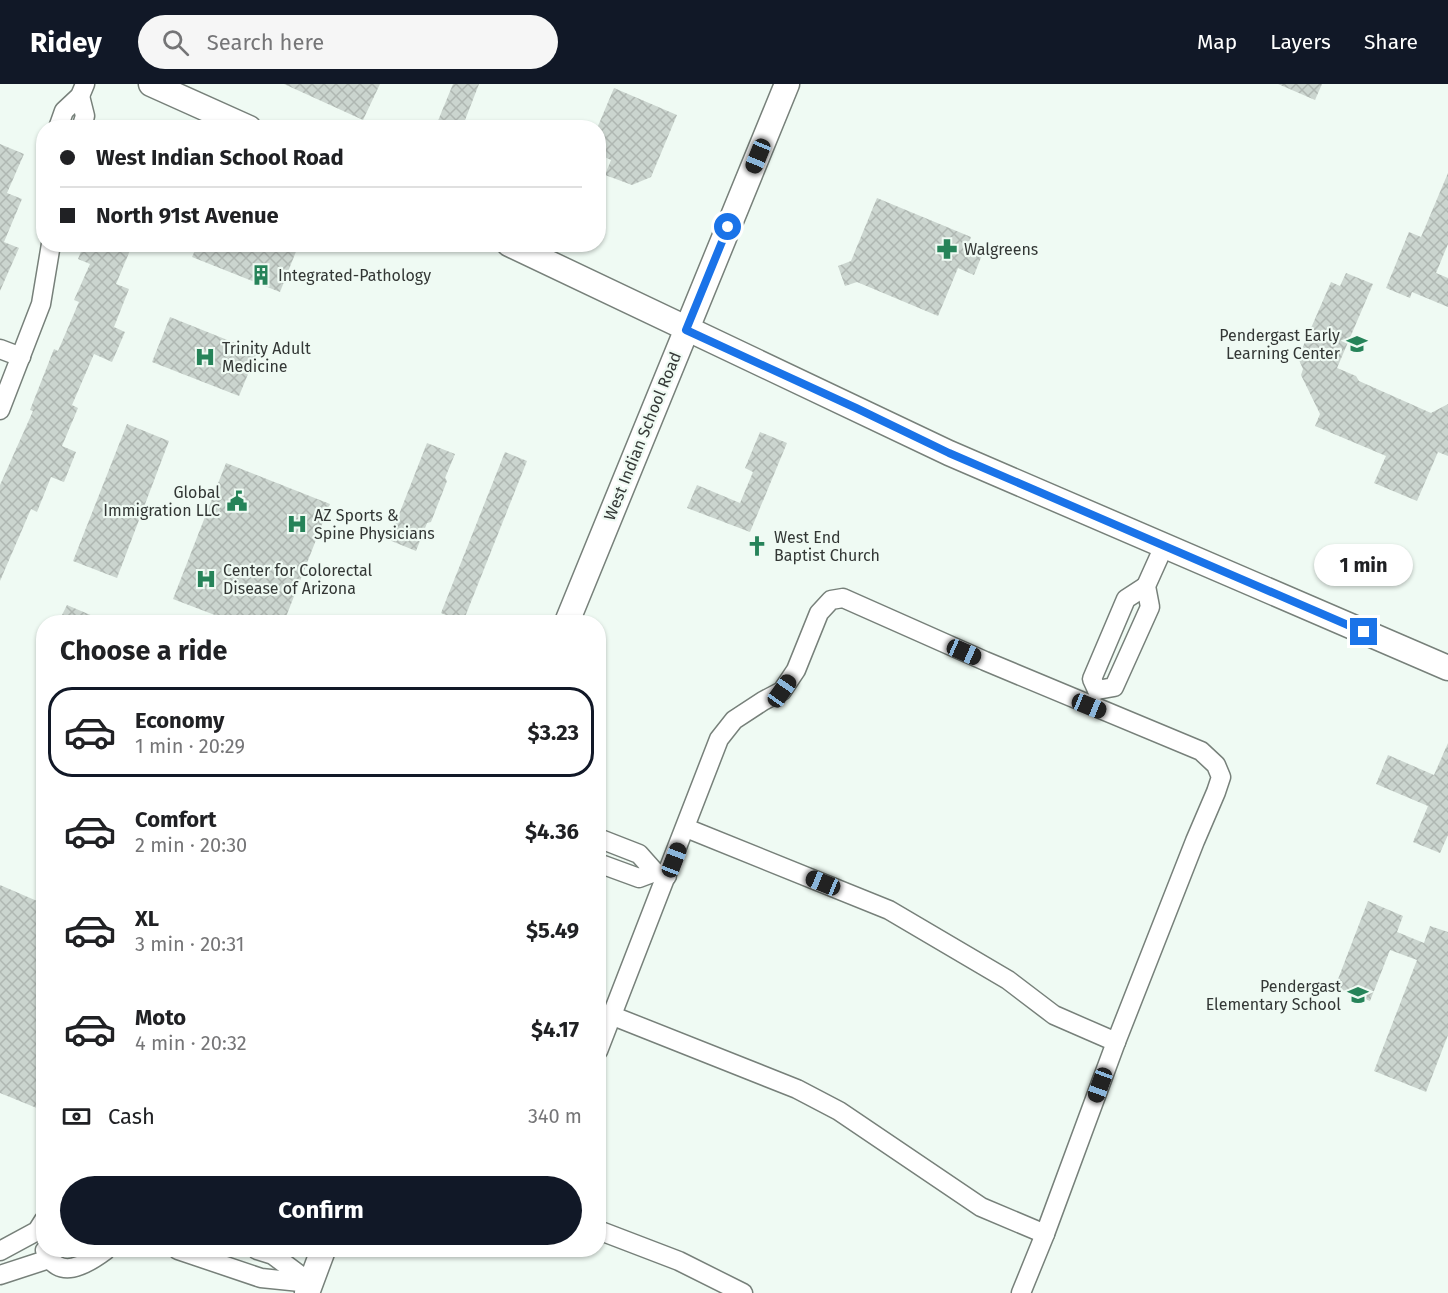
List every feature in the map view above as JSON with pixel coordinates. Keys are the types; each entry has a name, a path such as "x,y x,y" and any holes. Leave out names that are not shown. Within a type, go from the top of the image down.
{"main road":[{"path":"151,84 231,120"},
{"name":"West Indian School Road","path":"570,615 786,84"},
{"path":"525,252 949,453 1448,668"},
{"path":"309,1288 320,1257"}],"street":[{"path":"61,120 64,111 82,90"},
{"path":"82,90 84,120"},
{"path":"0,410 41,304 50,252"},
{"path":"0,349 21,357"},
{"path":"1093,698 1092,680 1126,599 1146,586 1164,546"},
{"path":"1093,698 1114,687 1150,607 1146,586"},
{"path":"606,1032 661,874 686,828 719,739 734,720 782,691 796,670 819,613 831,600 843,598 1093,698 1201,751 1216,765 1221,777 1116,1042 1021,1293"},
{"path":"686,828 889,910 1008,980 1054,1015 1116,1042"},
{"path":"606,841 639,854 661,874"},
{"path":"606,866 639,878 661,874"},
{"path":"613,1016 796,1089 839,1111 981,1207 1045,1234"},
{"path":"606,1233 679,1261 742,1293"},
{"path":"0,1251 36,1243"},
{"path":"0,1275 36,1247"},
{"path":"55,1257 62,1268 76,1268 94,1257"},
{"path":"199,1257 261,1278 309,1288"},
{"path":"275,1257 309,1288"}],"building":[{"path":"284,84 380,84 363,120"},
{"path":"453,84 479,84 465,120 438,120"},
{"path":"1278,84 1322,84 1315,100"},
{"path":"614,88 677,115 651,177 632,185 606,175 611,160 606,158 606,120 601,120"},
{"path":"0,144 24,154 7,193 22,199 4,242 19,248 0,291"},
{"path":"1448,173 1448,244 1436,273 1448,278 1448,307 1412,292 1410,298 1386,288 1409,232 1421,237"},
{"name":"Walgreens","path":"877,198 971,237 967,248 982,255 974,275 958,268 938,316 857,282 845,286 838,266 851,261"},
{"path":"81,252 129,252 116,284 129,289 114,327 125,332 112,362 94,354 72,405 78,408 62,446 76,452 64,482 51,477 37,512 31,509 0,581 0,485 33,411 30,410 54,349 58,351 79,302 74,300 90,264 78,259"},
{"name":"Integrated-Pathology","path":"194,252 296,252 280,292 192,257"},
{"path":"1346,273 1373,284 1337,368 1356,376 1359,381 1431,413 1448,404 1448,456 1438,452 1417,501 1374,483 1386,456 1315,426 1320,414 1301,375 1303,369 1298,358 1331,282 1340,286"},
{"name":"Trinity Adult Medicine","path":"170,317 257,352 239,396 152,362"},
{"path":"127,424 169,441 117,578 73,561"},
{"path":"760,432 787,443 750,532 687,508 697,485 740,503 753,472 745,468"},
{"path":"427,443 455,454 431,522 427,523 416,551 389,540"},
{"path":"505,452 527,461 466,615 441,613"},
{"path":"226,463 330,504 287,615 215,615 173,599"},
{"path":"67,605 91,615 62,615"},
{"path":"1448,743 1448,835 1440,853 1413,842 1428,806 1376,784 1388,755 1434,775"},
{"path":"0,885 36,901 36,1108 0,1093"},
{"path":"1368,901 1403,916 1397,932 1424,943 1430,926 1448,932 1448,1035 1426,1092 1374,1071 1417,960 1390,950 1370,1001 1335,987"}],"place":[{"name":"Walgreens","path":"947,249"},
{"name":"Integrated-Pathology","path":"261,275"},
{"name":"Pendergast Early Learning Center","path":"1357,344"},
{"name":"Trinity Adult Medicine","path":"205,357"},
{"name":"Global Immigration LLC","path":"237,501"},
{"name":"AZ Sports & Spine Physicians","path":"297,524"},
{"name":"West End Baptist Church","path":"757,546"},
{"name":"Center for Colorectal Disease of Arizona","path":"206,579"},
{"name":"Pendergast Elementary School","path":"1358,995"}],"route":[{"path":"728,227 686,330 949,453 1364,632"}]}
